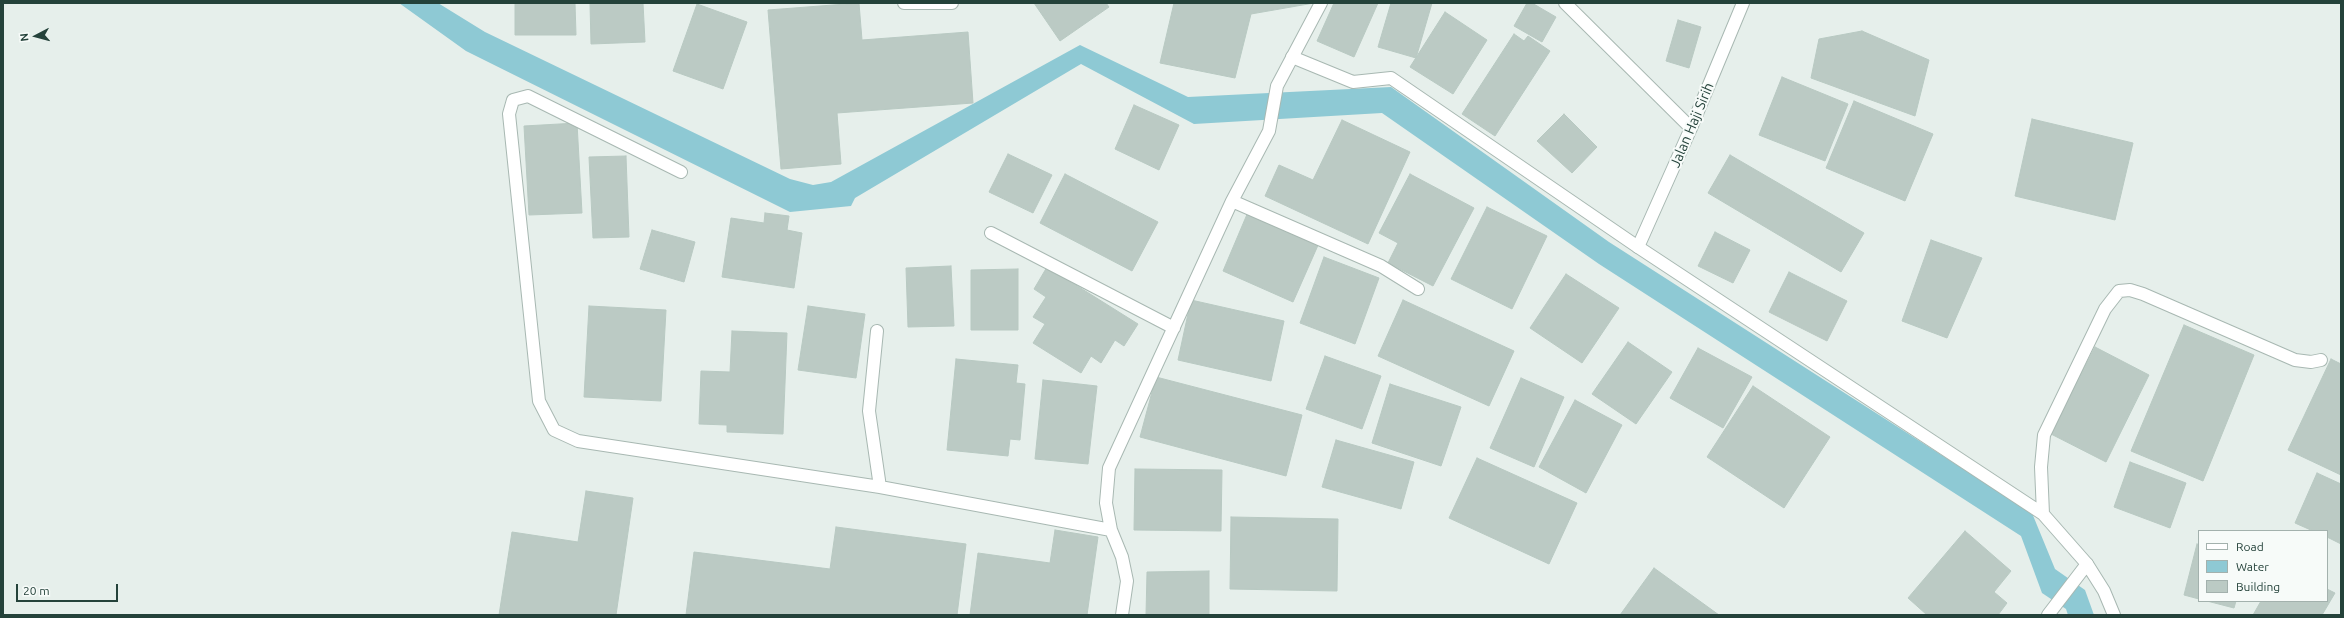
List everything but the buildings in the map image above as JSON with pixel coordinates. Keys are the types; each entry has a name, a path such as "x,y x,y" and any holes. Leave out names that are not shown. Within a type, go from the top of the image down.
{"street":[{"path":"904,3 952,3"},
{"path":"1122,615 1127,581 1122,557 1111,530 1106,503 1109,468 1232,201 1269,131 1277,86 1321,3"},
{"path":"1565,3 1691,128"},
{"name":"Jalan Haji Sirih","path":"1638,247 1691,128 1743,3"},
{"path":"1292,57 1354,82 1391,78 1638,247 2043,514 2087,564 2104,591 2114,615"},
{"path":"681,172 528,96 513,100 508,114 539,401 554,430 578,441 880,488 1111,530"},
{"path":"1232,201 1381,266 1418,289"},
{"path":"991,233 1174,328"},
{"path":"2043,514 2041,467 2044,435 2105,309 2118,291 2130,290 2143,294 2294,360 2311,362 2321,360"},
{"path":"877,331 869,411 880,488"},
{"path":"2049,613 2087,564"}],"water":[{"path":"399,3 438,3 485,32 790,179 813,185 831,182 1080,45 1188,97 1391,87 1609,242 2032,513 2055,569 2085,590 2094,615 2068,615 2066,609 2042,593 2021,536 1599,264 1382,113 1194,124 1081,64 855,198 851,206 790,212 466,51"}]}
